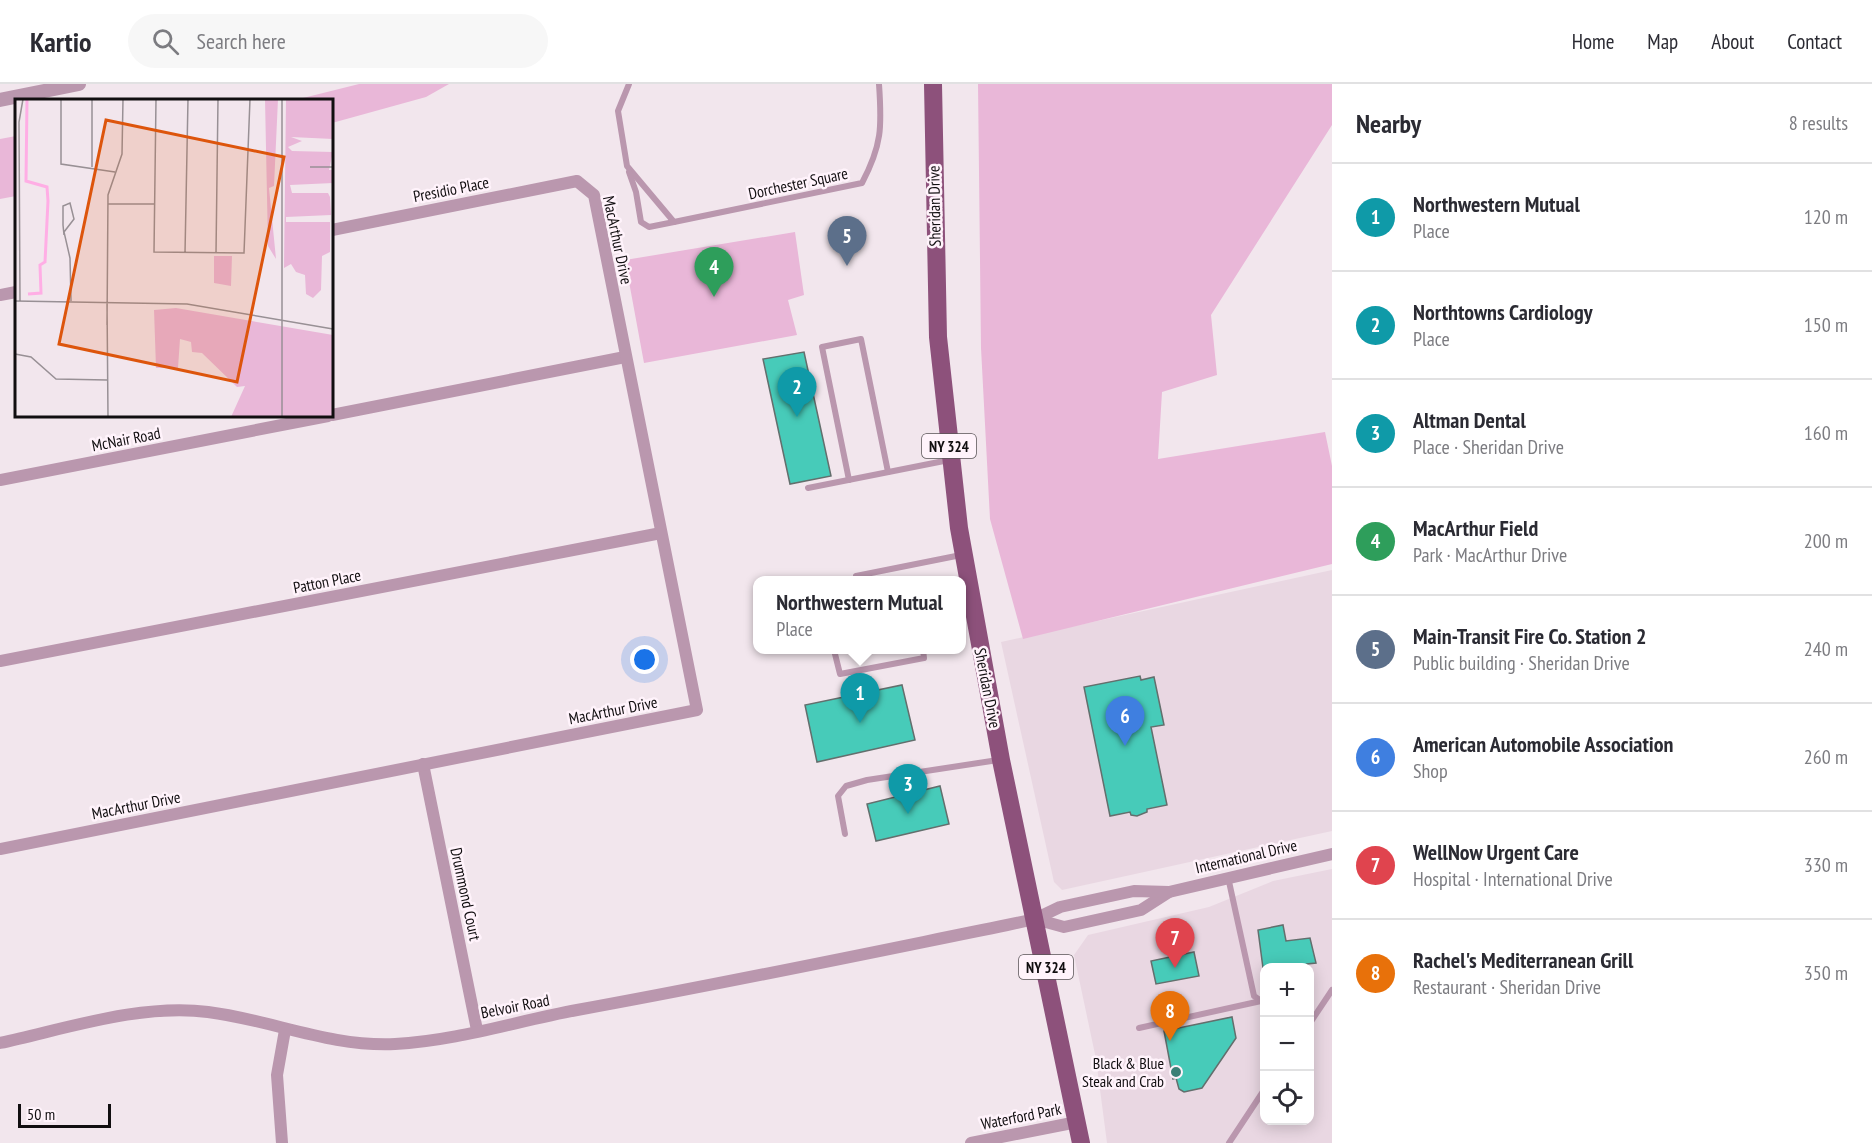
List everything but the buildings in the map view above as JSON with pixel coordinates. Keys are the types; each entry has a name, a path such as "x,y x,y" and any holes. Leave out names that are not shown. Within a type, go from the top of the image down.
{"main road":[{"name":"Sheridan Drive","path":"933,84 936,292 950,460 964,576"},
{"name":"Sheridan Drive","path":"967,611 1001,760 1081,1143"}],"street":[{"path":"0,100 79,84"},
{"name":"Presidio Place","path":"333,230 577,182"},
{"name":"MacArthur Drive","path":"0,849 697,710 594,195 577,182"},
{"path":"0,295 15,292"},
{"name":"McNair Road","path":"333,414 625,357"},
{"name":"McNair Road","path":"0,480 320,417"},
{"name":"Patton Place","path":"0,661 661,533"},
{"name":"Drummond Court","path":"423,764 477,1030"},
{"name":"International Drive","path":"1035,919 1060,907 1134,891 1168,892 1332,854"},
{"name":"International Drive","path":"1035,919 1064,927 1141,910 1168,892"},
{"name":"Belvoir Road","path":"0,1043 146,1012 176,1010 232,1016 334,1041 365,1044 427,1040 738,980 1035,919"},
{"path":"282,1143 277,1075 285,1030"},
{"name":"Waterford Park","path":"971,1143 1077,1122"}],"lane":[{"name":"Dorchester Square","path":"629,84 618,111 627,166 636,192 641,222 649,227 862,183 875,158 882,125 879,84"},
{"path":"627,166 674,222"},
{"path":"849,480 822,347 861,339 888,472"},
{"path":"808,488 950,460"},
{"path":"856,576 963,555"},
{"path":"835,654 840,674 924,658 923,654"},
{"path":"845,834 838,796 846,786 867,780 1001,760"},
{"path":"1228,877 1254,996 1260,1000"},
{"path":"1314,1017 1332,990"},
{"path":"1139,1028 1260,1003"},
{"path":"1229,1143 1260,1096"}],"shaded area":[{"path":"359,84 449,84 426,97 333,123 333,99 299,99"},
{"path":"978,84 1332,84 1332,125 1211,315 1217,375 1162,392 1158,459 1325,432 1332,466 1332,564 1023,639 990,519 981,348"},
{"path":"15,136 15,196 0,199 0,139"},
{"path":"795,232 804,295 788,300 797,335 644,363 625,260"},
{"path":"1332,570 1332,831 1062,890 1054,882 1001,642"},
{"path":"1332,869 1332,1143 1107,1143 1096,1059 1074,955 1088,935 1209,907 1273,881"}],"place":[{"name":"Main-Transit Fire Co. Station 2","path":"847,266"},
{"name":"MacArthur Field","path":"714,297"},
{"name":"Northtowns Cardiology","path":"797,417"},
{"name":"Northwestern Mutual","path":"860,723"},
{"name":"American Automobile Association","path":"1125,746"},
{"name":"Altman Dental","path":"908,814"},
{"name":"WellNow Urgent Care","path":"1175,968"},
{"name":"Rachel's Mediterranean Grill","path":"1170,1041"},
{"name":"Black & Blue Steak and Crab","path":"1176,1072"}]}
